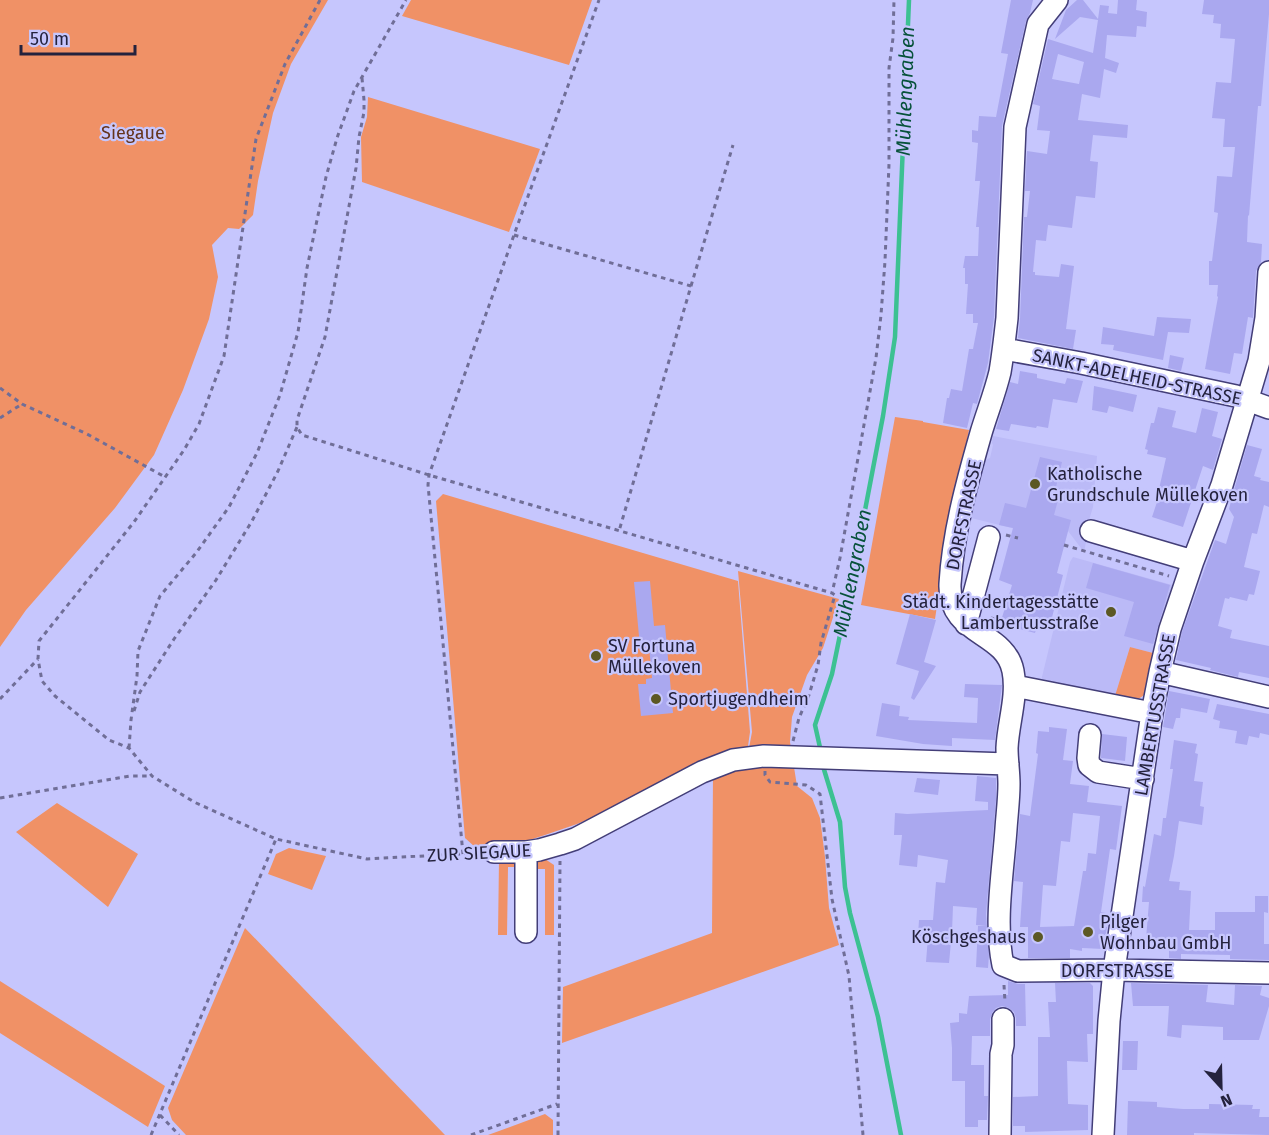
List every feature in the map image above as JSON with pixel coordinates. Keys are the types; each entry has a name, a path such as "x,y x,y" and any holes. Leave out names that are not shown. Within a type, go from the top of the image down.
{"street":[{"name":"DORFSTRASSE","path":"1057,0 1038,24 1015,127 1004,349 999,375 958,522 951,570 950,597 956,610 966,624 1000,648 1011,665 1015,686 1007,748 1009,784 999,947 1003,965 1018,971 1269,973"},
{"name":"LAMBERTUSSTRASSE","path":"1103,1135 1114,970 1152,713 1170,629 1222,485 1259,361 1266,318 1269,272"},
{"name":"SANKT-ADELHEID-STRASSE","path":"1004,349 1236,396 1269,408"},
{"path":"1091,531 1193,561"},
{"path":"966,624 989,537"},
{"path":"1160,672 1269,697"},
{"path":"1015,686 1152,713"},
{"path":"1090,735 1089,765 1098,772 1143,779"},
{"name":"ZUR SIEGAUE","path":"494,852 526,852 560,844 712,768 733,760 783,757 1008,764"},
{"path":"526,852 526,932"},
{"path":"1000,1135 1003,1019"}],"path":[{"path":"0,699 38,659 39,641 134,522 184,450 199,424 224,356 256,139 285,64 320,0"},
{"path":"129,748 138,651 160,596 196,553 229,507 257,453 280,395 297,332 307,268 326,177 337,138 354,91 406,0"},
{"path":"462,854 428,485 429,475 599,0"},
{"path":"863,1135 849,976 832,899 820,794 806,785 770,782 765,776 792,744 818,665 821,643 835,595 832,593 874,369 885,261 894,0"},
{"path":"130,720 140,692 216,580 252,521 278,471 297,427 297,420 325,337 364,112 362,78"},
{"path":"619,531 733,145"},
{"path":"513,235 692,286"},
{"path":"0,388 22,404 87,434 165,477"},
{"path":"0,418 22,404"},
{"path":"297,427 302,435 429,475 832,593"},
{"path":"1064,545 1186,581"},
{"name":"ZUR SIEGAUE","path":"38,659 42,681 55,696 108,740 129,748 152,776 194,802 276,839 367,859 494,852"},
{"path":"0,692 6,693"},
{"path":"0,798 130,776 152,776"},
{"path":"151,1135 276,839"},
{"path":"558,1135 560,844"},
{"path":"1003,1019 1005,1015 1004,978"},
{"path":"471,1135 557,1104"},
{"path":"160,1115 179,1135"}],"shaded area":[{"name":"Katholische Grundschule Müllekoven","path":"993,436 1097,456 1093,507 1084,536 1087,537 1084,552 1068,531 1032,533 967,517 982,461 990,458"},
{"name":"Städt. Kindertagesstätte Lambertusstraße","path":"1073,557 1172,585 1153,653 1130,647 1114,699 1040,685"}],"green space":[{"name":"Siegaue","path":"0,0 328,0 291,64 273,113 253,215 239,229 228,228 212,245 218,277 209,319 183,390 154,455 115,508 26,610 0,647"},
{"path":"411,0 592,0 569,65 402,16"},
{"path":"368,97 540,149 509,232 362,182 361,137 367,117"},
{"path":"895,417 969,430 950,521 935,619 861,605"},
{"name":"SV Fortuna Müllekoven","path":"443,494 738,581 750,732 747,753 577,824 520,843 475,847 465,838 436,501"},
{"path":"738,571 839,599 823,648 807,675 792,717 790,742 797,786 812,798 820,818 829,908 839,945 562,1043 563,987 712,933 713,774 746,764 752,732"},
{"path":"1130,647 1153,653 1146,694 1132,703 1114,699"},
{"path":"57,803 138,854 108,907 16,832"},
{"path":"289,848 326,856 312,890 268,874 276,854"},
{"path":"542,857 554,865 554,935 545,935 545,869 534,869 536,862"},
{"path":"499,859 518,863 519,867 508,867 507,935 498,935"},
{"path":"245,928 445,1135 186,1135 172,1120 168,1108"},
{"path":"0,981 165,1086 148,1127 0,1033"},
{"path":"545,1114 553,1120 553,1135 488,1135"}],"building":[{"path":"1011,0 1033,0 1002,126 994,317 988,363 977,404 973,403 967,428 943,423 947,398 949,398 951,389 962,391 969,349 973,349 978,323 973,323 973,314 966,314 968,284 965,284 965,268 963,268 965,256 978,256 979,227 976,227 980,181 975,181 978,143 972,142 972,130 978,131 979,116 996,117 1008,54 1001,53"},
{"path":"1077,0 1083,0 1098,19 1100,5 1109,6 1108,13 1117,14 1118,0 1137,0 1136,10 1147,12 1146,27 1137,26 1136,37 1107,35 1105,58 1119,63 1116,73 1104,69 1100,98 1082,94 1078,120 1128,125 1127,138 1093,135 1090,161 1098,162 1095,198 1076,196 1072,228 1048,225 1046,241 1036,240 1033,272 1035,275 1059,277 1061,264 1074,266 1066,329 1076,330 1073,349 1018,338 1024,217 1027,217 1030,191 1025,191 1027,151 1047,154 1050,131 1037,130 1040,106 1033,104 1048,39 1093,53 1098,20 1080,17 1055,39 1066,10","holes":["1058,54 1084,62 1079,84 1052,79"]},
{"path":"1204,0 1269,0 1247,242 1262,244 1261,262 1256,271 1253,318 1248,317 1242,354 1234,353 1230,374 1205,369 1218,297 1218,285 1209,285 1209,261 1212,261 1218,213 1214,212 1217,176 1232,177 1235,147 1223,147 1225,119 1212,118 1216,82 1231,83 1235,39 1220,38 1221,24 1213,23 1214,15 1202,14"},
{"path":"1157,317 1191,319 1189,333 1168,332 1163,360 1113,350 1114,345 1101,344 1103,327 1154,336"},
{"path":"1170,355 1184,358 1181,371 1168,368"},
{"path":"1020,371 1037,374 1037,378 1065,384 1067,378 1083,381 1077,403 1053,399 1048,428 1011,424 1009,431 996,429 1010,382 1018,384"},
{"path":"1094,386 1137,395 1133,412 1109,406 1107,413 1092,410"},
{"path":"1158,407 1176,411 1172,427 1196,433 1202,408 1218,412 1212,436 1222,439 1213,470 1203,466 1183,527 1152,517 1161,490 1159,489 1166,458 1147,454 1148,450 1145,449 1151,423 1154,423"},
{"path":"1247,445 1262,449 1254,476 1269,482 1269,507 1264,505 1257,534 1252,533 1244,567 1260,571 1254,595 1249,594 1247,601 1225,598 1218,626 1232,630 1230,638 1269,646 1269,678 1239,672 1238,677 1176,660 1182,632 1215,540 1226,544 1234,517 1229,509"},
{"path":"1040,457 1062,462 1056,487 1061,489 1054,515 1071,520 1057,573 1063,575 1049,629 1037,626 1035,633 1000,624 1012,585 999,580 1013,528 999,525 1005,503 1026,508"},
{"path":"1093,563 1170,585 1153,644 1124,636 1134,602 1086,588"},
{"path":"650,581 654,626 665,625 673,713 641,716 638,684 646,684 646,679 652,678 649,647 640,647 634,582"},
{"path":"910,614 936,620 924,662 936,666 914,700 911,698 919,671 896,664"},
{"path":"965,684 1002,685 995,740 952,738 952,746 923,744 876,736 882,703 900,706 899,716 909,717 908,720 977,723 978,698 964,697"},
{"path":"1169,691 1210,699 1207,713 1181,708 1180,718 1176,718 1173,729 1163,727"},
{"path":"1217,704 1269,714 1269,735 1260,733 1259,738 1249,736 1247,745 1235,743 1237,731 1219,728 1220,721 1213,719"},
{"path":"1049,727 1067,729 1063,760 1073,761 1070,784 1089,786 1087,802 1122,806 1116,850 1110,849 1101,912 1106,913 1104,926 1107,927 1103,949 1082,948 1082,951 1070,949 1070,958 1028,958 1028,927 1020,927 1023,882 1014,881 1020,814 1030,816 1038,754 1036,753 1038,731 1049,732","holes":["1073,813 1100,816 1096,854 1088,853 1074,926 1040,927 1043,885 1056,886 1061,841 1070,842"]},
{"path":"1102,734 1127,737 1125,761 1101,758"},
{"path":"1174,740 1197,744 1195,753 1198,754 1194,781 1203,782 1200,806 1204,807 1202,825 1179,821 1169,881 1180,882 1179,890 1191,891 1189,930 1215,930 1215,912 1255,912 1255,896 1268,896 1268,913 1264,912 1264,944 1269,944 1269,960 1230,959 1230,955 1181,954 1181,959 1169,958 1169,940 1146,939 1149,902 1142,902 1143,886 1145,887 1154,834 1161,836 1163,818 1166,818 1173,769 1170,769"},
{"path":"977,776 996,778 986,914 988,968 976,967 978,926 986,926 976,925 977,908 953,906 949,963 926,962 928,937 918,936 919,920 933,920 936,882 945,883 948,860 918,855 917,867 899,865 902,835 894,835 895,813 988,810 988,802 975,801"},
{"path":"917,778 940,780 938,795 914,792"},
{"path":"1008,981 1025,984 1026,1026 1016,1026 1014,1012 1002,1006 996,1008 992,1013 990,1036 972,1036 971,1065 984,1065 984,1096 988,1096 987,1120 978,1120 978,1127 965,1127 965,1081 952,1081 950,1023 959,1022 959,1013 967,1014 969,996 1008,995"},
{"path":"1055,983 1090,983 1093,986 1093,1034 1087,1034 1088,1062 1067,1061 1068,1104 1088,1105 1088,1130 1025,1132 1025,1126 1013,1126 1013,1097 1038,1096 1038,1037 1050,1037 1048,1002 1056,1002"},
{"path":"1131,983 1208,985 1206,1002 1234,1005 1235,985 1262,986 1260,995 1269,998 1269,1006 1259,1040 1223,1040 1223,1027 1182,1025 1181,1038 1167,1036 1169,1006 1133,1006"},
{"path":"1123,1041 1138,1041 1137,1070 1122,1070"},
{"path":"1128,1101 1157,1102 1157,1107 1183,1109 1209,1109 1209,1104 1253,1105 1252,1109 1260,1109 1259,1117 1269,1117 1269,1135 1194,1133 1194,1135 1127,1135"}],"waterway":[{"name":"Mühlengraben","path":"821,752 815,725 832,674 883,416 895,337 909,0"},
{"name":"Mühlengraben","path":"822,763 840,822 845,887 850,913 878,1017 901,1135"}],"place":[{"name":"Katholische Grundschule Müllekoven","path":"1035,484"},
{"name":"Städt. Kindertagesstätte Lambertusstraße","path":"1111,612"},
{"name":"SV Fortuna Müllekoven","path":"596,656"},
{"name":"Sportjugendheim","path":"656,699"},
{"name":"Pilger Wohnbau GmbH","path":"1088,932"},
{"name":"Köschgeshaus","path":"1038,937"}]}
